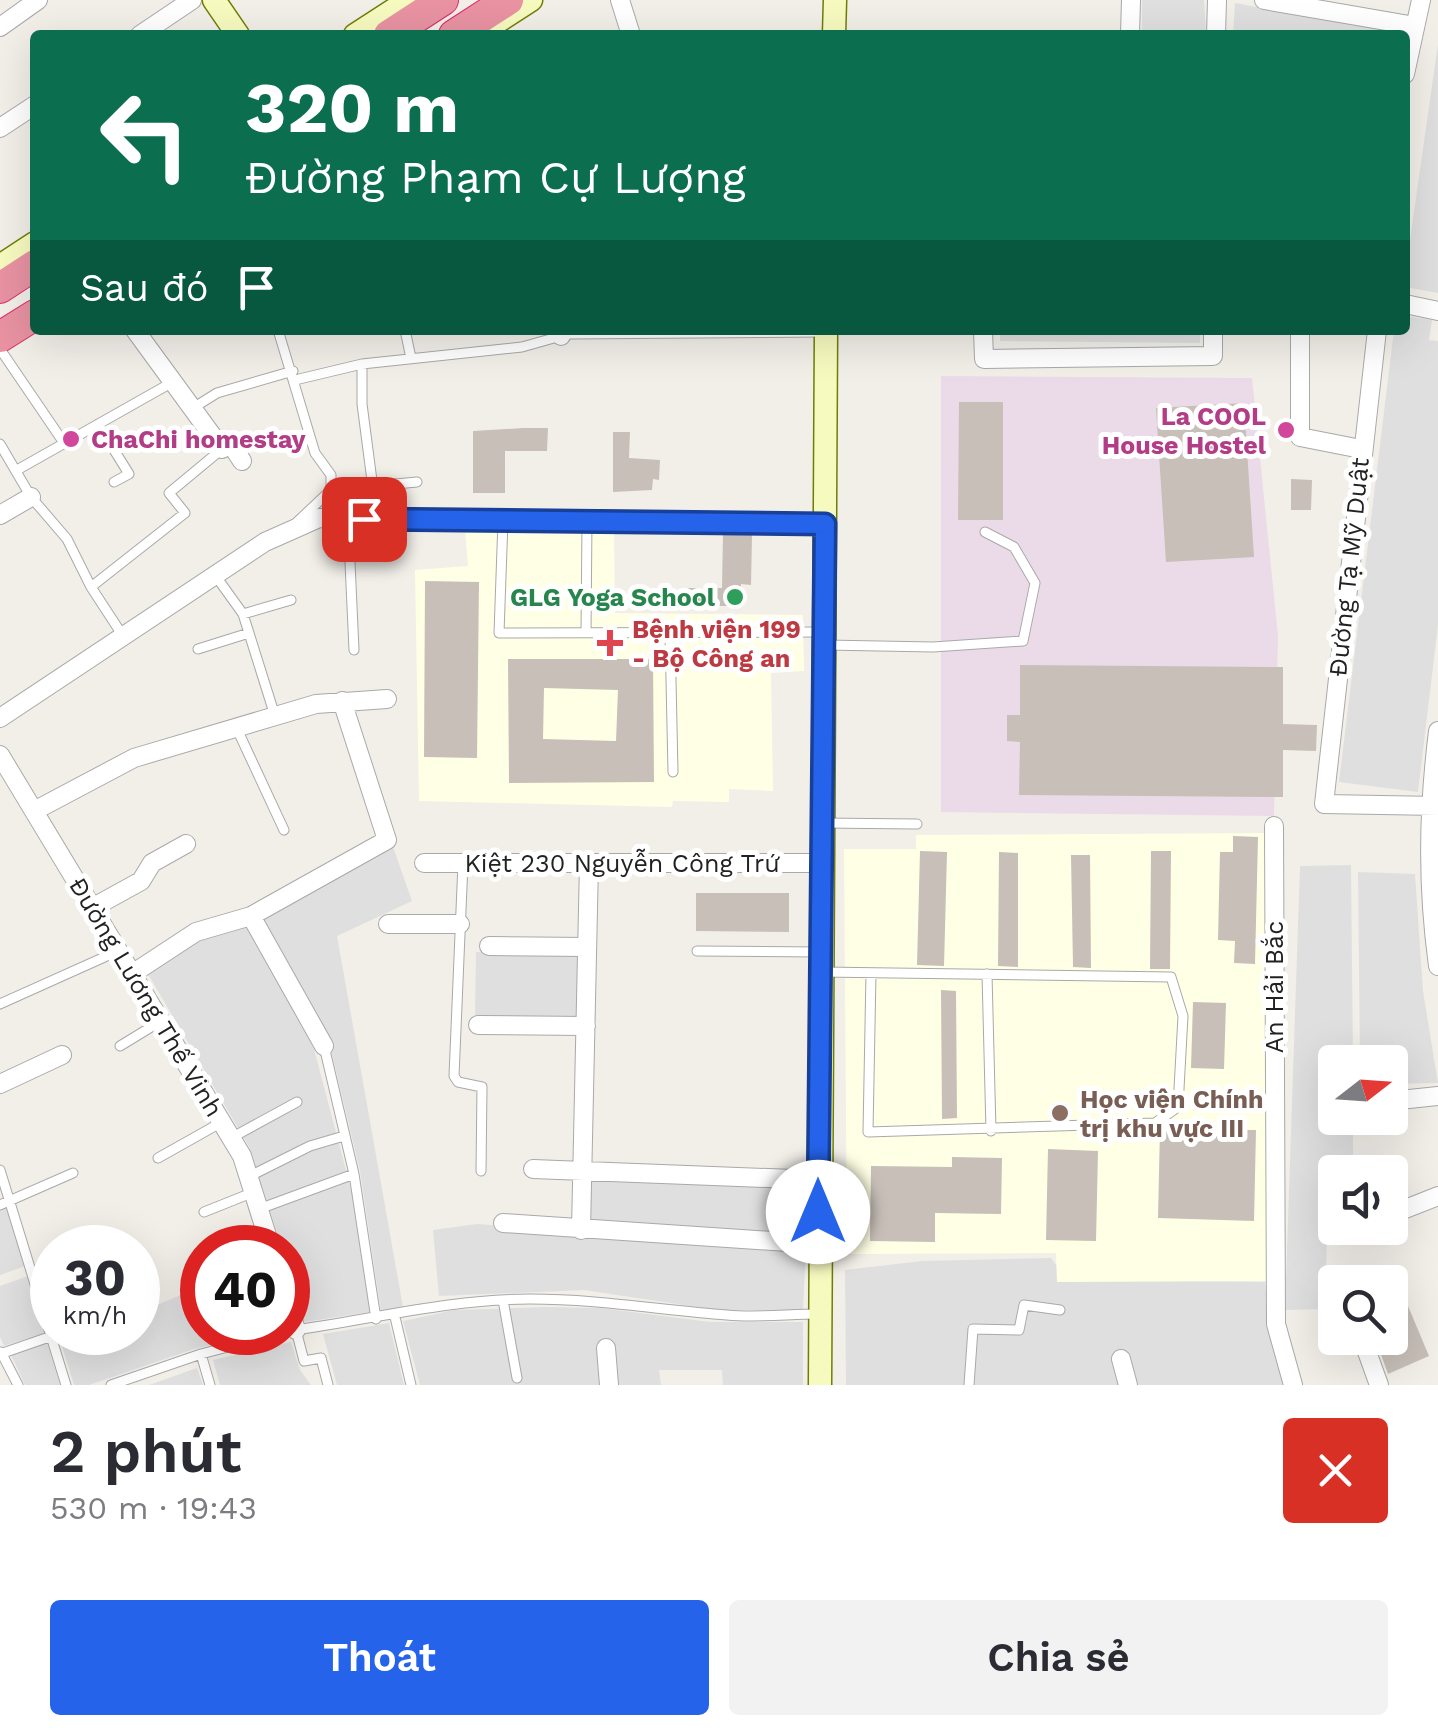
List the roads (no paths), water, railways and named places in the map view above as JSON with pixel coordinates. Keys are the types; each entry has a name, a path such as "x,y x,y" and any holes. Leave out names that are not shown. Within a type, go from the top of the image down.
{"highway":[{"path":"397,30 442,0"},
{"path":"462,30 508,0"},
{"path":"0,288 30,269"},
{"path":"0,337 30,317"}],"street":[{"path":"1,25 38,0"},
{"path":"147,30 192,0"},
{"path":"214,0 235,30"},
{"path":"363,30 409,0"},
{"path":"486,30 531,0"},
{"path":"620,0 629,30"},
{"path":"834,30 836,0"},
{"path":"1130,30 1131,0"},
{"path":"1216,30 1217,0"},
{"path":"1264,0 1415,26"},
{"path":"1410,50 1420,0"},
{"path":"0,128 30,107"},
{"path":"0,266 30,246"},
{"path":"1410,305 1438,311"},
{"path":"0,348 30,328"},
{"path":"138,335 222,450 231,444 242,460"},
{"path":"820,1385 826,335"},
{"path":"983,335 984,358 1213,356 1213,335"},
{"path":"1300,335 1300,437 1361,449"},
{"name":"Đường Tạ Mỹ Duật","path":"1376,335 1324,804 1433,806"},
{"path":"0,516 31,498"},
{"path":"0,718 215,575 286,532 319,518 825,524"},
{"path":"34,811 134,758 275,716 342,701 386,699"},
{"path":"132,974 196,932 251,916 387,840 342,701"},
{"path":"1438,731 1427,890 1438,966"},
{"name":"Đường Lương Thế Vinh","path":"0,755 226,1130 255,1192 264,1225"},
{"name":"An Hải Bắc","path":"1274,826 1276,1324 1293,1385"},
{"path":"92,908 140,882 152,863 186,844"},
{"name":"Kiệt 230 Nguyễn Công Trứ","path":"424,863 820,864"},
{"path":"581,1230 589,863"},
{"path":"251,916 324,1046"},
{"path":"388,924 460,924"},
{"path":"489,946 587,948"},
{"path":"478,1025 586,1026"},
{"path":"0,1084 62,1055"},
{"path":"1408,1099 1438,1096"},
{"path":"533,1169 819,1180"},
{"path":"1408,1208 1438,1196"},
{"path":"503,1224 818,1244"},
{"path":"606,1348 609,1385"},
{"path":"1368,1355 1379,1385"},
{"path":"1121,1358 1128,1385"}],"lane":[{"path":"280,335 315,453 331,475 331,490"},
{"path":"406,335 411,358"},
{"path":"191,410 216,393 294,376 362,364 504,350 554,335"},
{"path":"0,348 64,444"},
{"path":"362,364 376,519"},
{"path":"17,470 171,383"},
{"path":"98,424 129,474 114,482"},
{"path":"0,444 31,498 67,539 90,587 123,636"},
{"path":"90,587 185,513 169,493 222,450"},
{"path":"286,532 331,490 417,482"},
{"path":"348,518 354,650"},
{"path":"503,520 500,633 670,633 822,638 933,647 1023,641 1035,583 1014,547 985,532"},
{"path":"586,521 586,633"},
{"path":"215,575 243,614 275,716"},
{"path":"243,614 291,600"},
{"path":"198,650 248,633"},
{"path":"670,633 673,772"},
{"path":"237,729 284,830"},
{"path":"821,824 916,824"},
{"path":"463,863 454,1076 458,1082 482,1087 481,1171"},
{"path":"697,951 820,962 871,973 1171,977 1183,1016 1178,1107 1155,1124 868,1132 871,973"},
{"path":"0,1004 118,952"},
{"path":"988,974 991,1131"},
{"path":"120,1046 161,1021"},
{"path":"324,1046 354,1174 376,1319"},
{"path":"158,1158 297,1102"},
{"path":"255,1192 310,1146 344,1136"},
{"path":"0,1170 30,1262"},
{"path":"0,1205 73,1172"},
{"path":"204,1212 255,1192 354,1174"},
{"path":"310,1328 395,1317 452,1303 502,1300 602,1300 731,1316 819,1314"},
{"path":"502,1300 517,1378"},
{"path":"969,1385 973,1329 1020,1330 1024,1305 1060,1310"},
{"path":"395,1317 411,1385"},
{"path":"18,1385 1,1352 30,1343"},
{"path":"57,1355 66,1385"},
{"path":"111,1385 198,1355"},
{"path":"201,1355 210,1385"},
{"path":"301,1355 304,1361 322,1358 328,1385"}],"place":[{"name":"La COOL House Hostel","path":"1286,430"},
{"name":"ChaChi homestay","path":"71,439"},
{"name":"GLG Yoga School","path":"735,597"},
{"name":"Bệnh viện 199 - Bộ Công an","path":"610,643"},
{"name":"Học viện Chính trị khu vực III","path":"1060,1113"}]}
